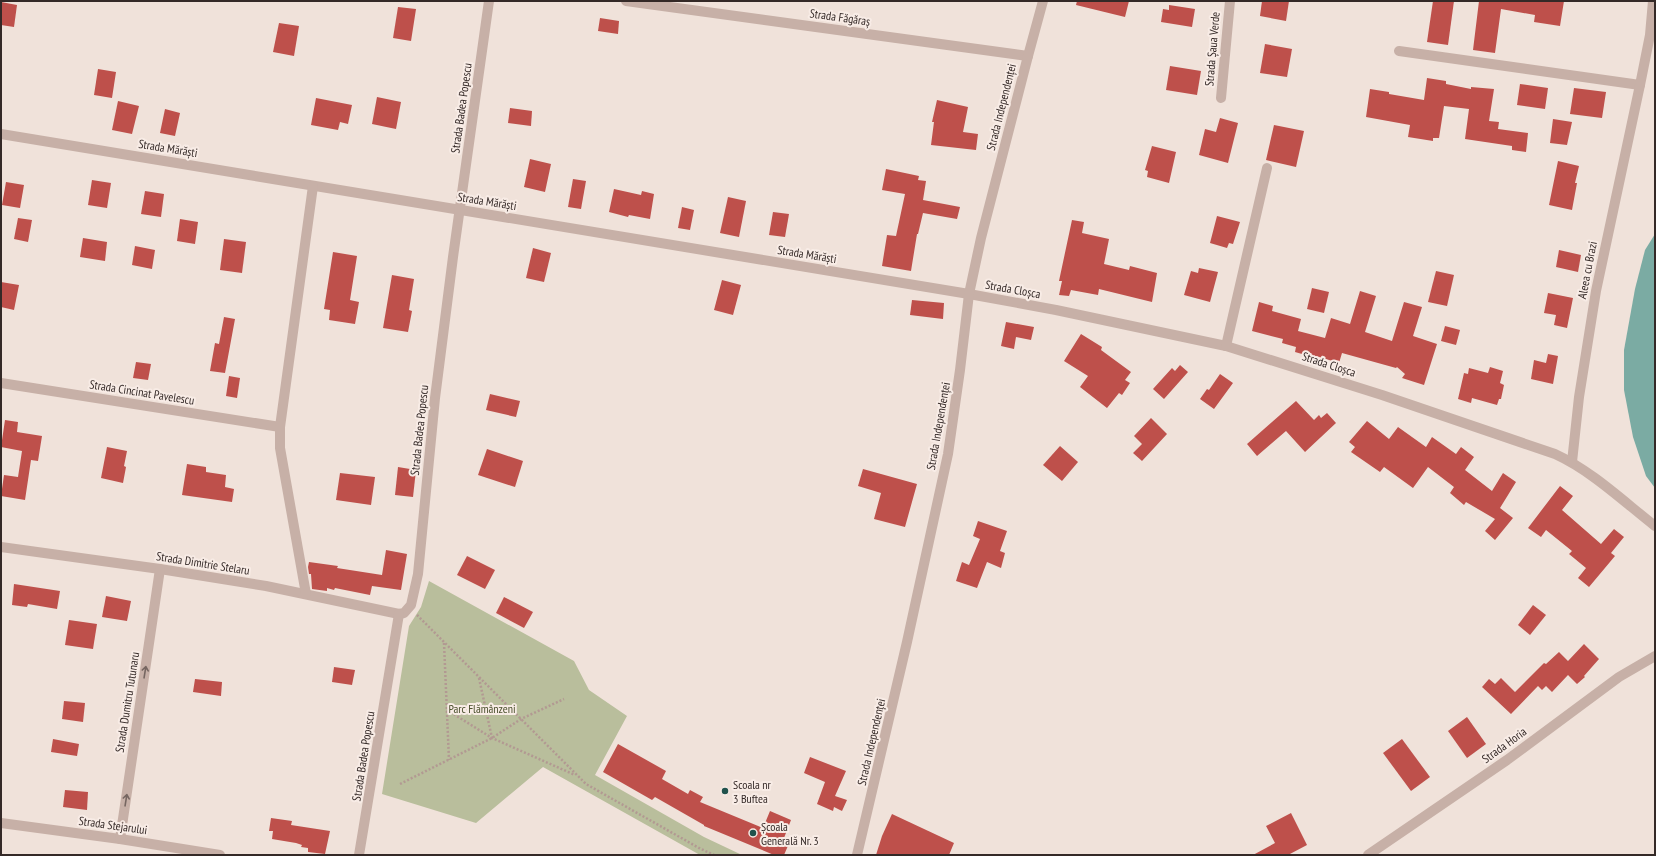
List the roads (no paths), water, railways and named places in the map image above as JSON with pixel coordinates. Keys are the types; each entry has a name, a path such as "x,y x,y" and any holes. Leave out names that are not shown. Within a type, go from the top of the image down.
{"street":[{"name":"Strada Badea Popescu","path":"360,855 399,614 408,609 411,605 418,574 435,398 489,1"},
{"name":"Strada Făgăraș","path":"626,1 1028,56"},
{"name":"Strada Independenței","path":"857,855 909,635 948,454 969,294 981,238 1043,1"},
{"name":"Strada Șaua Verde","path":"1221,98 1230,1"},
{"name":"Aleea cu Brazi","path":"1572,462 1579,397 1596,291 1650,35 1653,1"},
{"path":"1399,51 1640,85"},
{"name":"Strada Mărăști","path":"1,134 969,294"},
{"path":"1226,346 1267,168"},
{"path":"306,594 280,448 280,426 314,186"},
{"name":"Strada Cloșca","path":"969,294 1056,310 1226,346 1390,397 1536,447 1572,462 1655,526"},
{"name":"Strada Cincinat Pavelescu","path":"1,383 280,426"},
{"name":"Strada Dimitrie Stelaru","path":"1,547 160,569 306,594 399,614"},
{"name":"Strada Dumitru Tutunaru","path":"120,839 160,569"},
{"name":"Strada Horia","path":"1368,855 1508,760 1619,678 1655,656"},
{"name":"Strada Stejarului","path":"1,823 120,839 220,855"}],"water":[{"path":"1655,234 1655,488 1646,476 1633,437 1624,390 1624,350 1635,289 1645,250"}],"place":[{"name":"Scoala nr 3 Buftea","path":"725,791"},
{"name":"Școala Generală Nr. 3","path":"753,833"}],"park label":[{"name":"Parc Flămânzeni","path":"482,708"}]}
